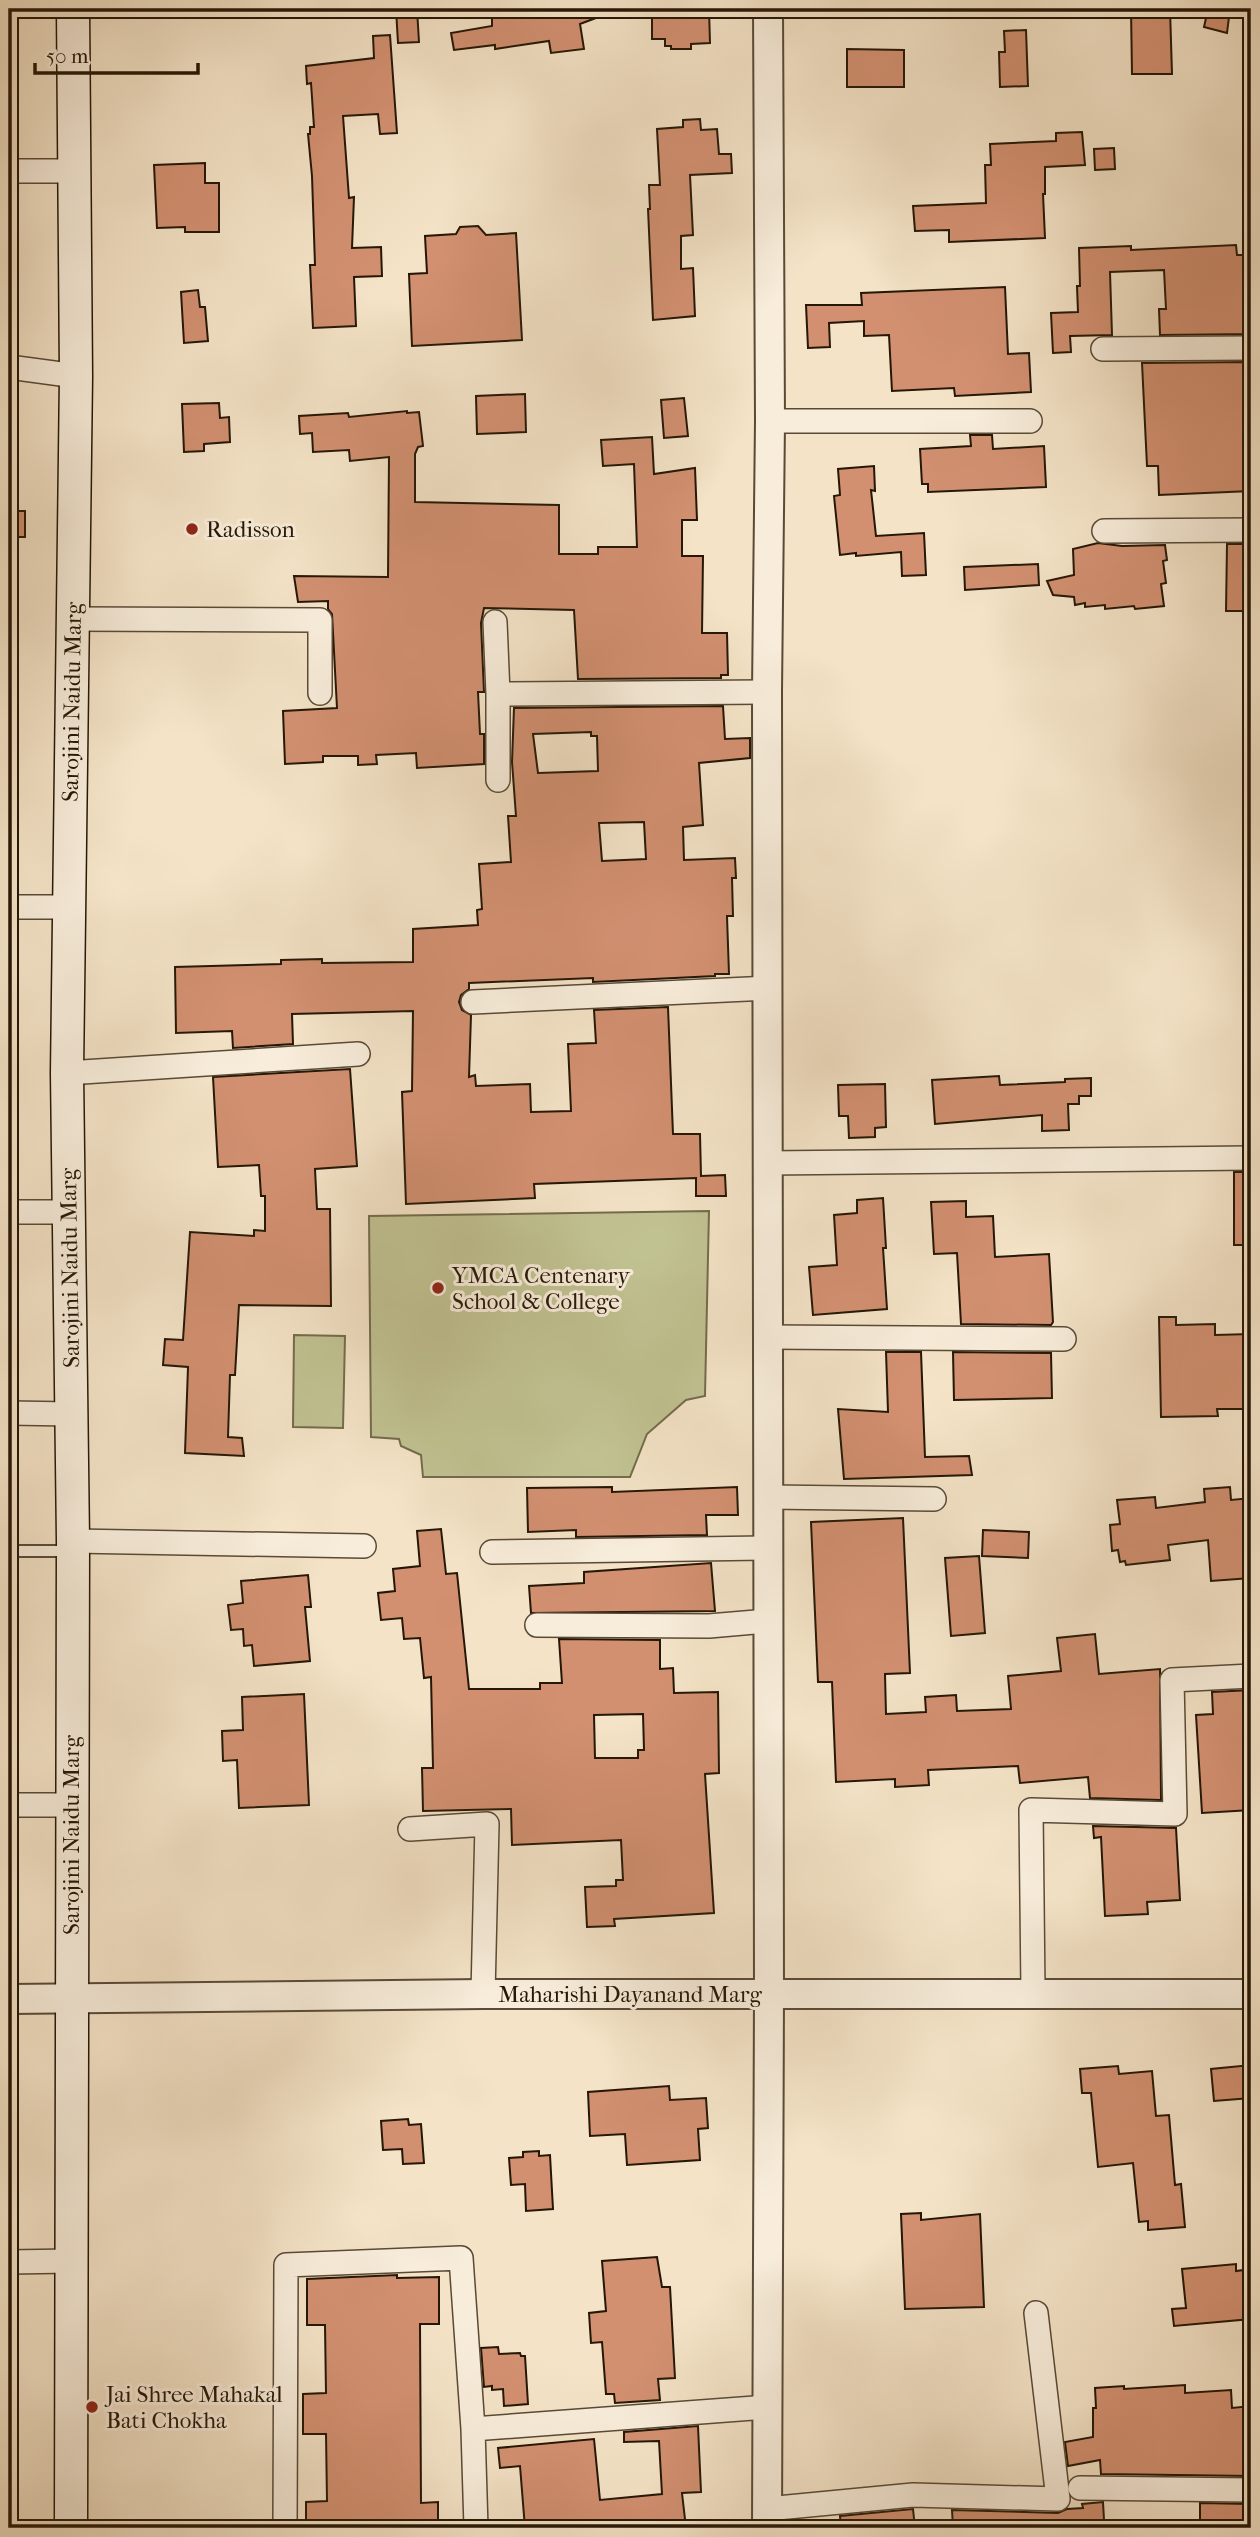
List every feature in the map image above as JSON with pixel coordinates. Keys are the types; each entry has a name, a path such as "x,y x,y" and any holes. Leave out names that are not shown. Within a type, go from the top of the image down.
{"main road":[{"name":"Sarojini Naidu Marg","path":"71,2528 72,1415 67,1073 76,376 73,9"}],"street":[{"path":"768,9 769,1993 766,2519 914,2495 1058,2499 1035,2313"},
{"path":"9,171 75,171"},
{"path":"1102,349 1251,348"},
{"path":"9,367 76,376"},
{"path":"770,421 1030,421"},
{"path":"1104,531 1251,530"},
{"path":"73,619 320,620 320,693"},
{"path":"495,622 498,780"},
{"path":"498,694 767,692"},
{"path":"9,907 69,907"},
{"path":"473,1002 767,988"},
{"path":"67,1073 358,1054"},
{"path":"767,1163 1251,1158"},
{"path":"9,1212 69,1212"},
{"path":"767,1337 1064,1339"},
{"path":"9,1413 72,1415"},
{"path":"767,1497 934,1499"},
{"path":"72,1546 364,1546"},
{"path":"492,1552 768,1548"},
{"path":"537,1625 709,1626 767,1621"},
{"path":"1033,1992 1031,1810 1175,1814 1172,1680 1251,1676"},
{"path":"9,1805 71,1805"},
{"path":"410,1829 486,1824 483,1994"},
{"name":"Maharishi Dayanand Marg","path":"9,2000 483,1994 1251,1994"},
{"path":"285,2528 286,2265 461,2258 473,2429 476,2528"},
{"path":"9,2262 71,2261"},
{"path":"473,2429 768,2407"},
{"path":"1080,2488 1251,2490"}],"lane":[{"path":"9,1551 72,1546"}],"green space":[{"path":"709,1211 705,1396 686,1400 647,1434 630,1477 423,1477 421,1455 401,1446 399,1439 371,1437 369,1216"},
{"path":"294,1335 345,1336 343,1428 293,1427"}],"building":[{"path":"396,9 417,9 419,42 398,43"},
{"path":"652,9 709,9 710,43 691,44 691,49 671,49 671,46 665,46 665,39 652,39"},
{"path":"1131,9 1170,9 1172,74 1132,74"},
{"path":"1208,9 1230,9 1227,33 1204,27"},
{"path":"617,10 580,24 584,49 551,53 549,41 495,49 495,45 454,50 451,33 492,26 492,11"},
{"path":"1026,30 1028,86 1000,87 999,52 1005,52 1004,31"},
{"path":"390,35 397,133 380,134 378,114 343,116 349,198 354,197 352,248 381,247 382,276 354,277 356,326 313,328 310,265 315,265 308,134 310,127 314,127 311,83 307,84 306,66 374,58 373,36"},
{"path":"847,49 904,50 904,87 847,87"},
{"path":"700,119 701,130 717,129 719,154 731,154 732,173 690,175 693,235 681,236 681,269 693,268 695,316 653,320 648,209 649,185 660,185 657,129 683,127 683,120"},
{"path":"1082,132 1085,165 1045,167 1045,238 949,242 949,230 915,231 913,206 986,203 985,165 991,165 990,144 1056,141 1056,133"},
{"path":"1114,148 1115,169 1095,170 1094,149"},
{"path":"205,163 205,183 219,183 219,232 185,232 185,227 157,228 154,165"},
{"path":"478,226 486,235 516,233 522,340 412,346 409,274 427,273 425,236 456,234 460,227"},
{"path":"1236,245 1237,255 1251,255 1251,334 1160,335 1159,309 1166,309 1164,270 1110,272 1112,335 1070,336 1071,352 1053,353 1051,313 1078,312 1079,248 1131,246 1131,250"},
{"path":"1005,287 1008,354 1029,353 1031,392 955,396 954,388 892,391 889,335 864,336 864,321 829,323 830,347 808,348 806,305 862,305 861,293"},
{"path":"198,290 200,307 205,307 208,341 184,343 181,292"},
{"path":"1251,362 1251,491 1159,495 1158,466 1147,466 1142,363"},
{"path":"525,394 526,432 477,434 476,396"},
{"path":"684,398 688,436 664,438 661,400"},
{"path":"219,403 220,418 229,417 230,442 204,444 204,451 184,452 182,404"},
{"path":"419,412 423,446 418,447 415,454 415,502 559,505 559,554 598,554 598,547 637,547 634,464 603,466 601,440 652,437 654,474 695,468 697,520 682,520 682,556 703,556 702,633 727,633 728,675 721,675 721,678 578,679 574,610 484,608 481,623 484,692 478,692 480,734 484,734 484,764 417,768 416,753 376,755 377,764 358,765 358,756 323,756 323,762 285,764 283,711 337,708 332,614 328,609 328,601 298,602 294,576 388,577 389,457 350,461 349,450 313,452 312,433 300,434 299,416 348,413 349,417"},
{"path":"970,435 992,435 993,449 1044,446 1046,487 928,492 928,484 922,484 920,449 971,446"},
{"path":"874,466 875,491 871,490 876,536 924,533 926,575 902,576 901,552 840,555 834,496 840,495 838,469"},
{"path":"9,511 25,511 25,537 9,537"},
{"path":"1098,543 1122,546 1165,545 1167,560 1163,561 1166,583 1161,584 1164,606 1105,609 1105,605 1075,605 1074,597 1053,595 1047,581 1074,575 1073,549"},
{"path":"1227,544 1251,544 1251,611 1226,611"},
{"path":"1038,564 1039,585 965,590 964,567"},
{"path":"723,706 725,739 750,738 750,758 699,763 703,825 683,827 684,860 735,858 736,878 732,878 733,916 727,916 729,974 593,982 593,978 469,983 469,989 461,995 459,1002 462,1010 471,1015 469,1077 475,1075 476,1086 530,1084 531,1112 571,1111 568,1044 596,1043 594,1010 668,1007 673,1134 700,1134 701,1176 725,1175 726,1196 696,1196 696,1178 534,1184 535,1198 406,1204 402,1092 412,1091 413,1011 292,1014 293,1044 233,1048 232,1031 176,1033 175,967 281,964 281,960 322,959 322,963 413,962 413,929 478,925 477,910 482,909 479,864 511,862 508,816 516,816 512,762 514,708","holes":["591,732 591,736 597,736 598,771 538,773 533,734","644,822 646,859 602,861 599,823"]},
{"path":"350,1069 357,1166 315,1169 317,1209 330,1209 331,1306 239,1305 235,1375 230,1375 228,1437 242,1438 244,1456 185,1453 188,1367 163,1365 165,1339 183,1340 190,1232 254,1236 254,1230 265,1231 265,1196 261,1196 259,1165 218,1167 213,1077"},
{"path":"999,1076 1000,1085 1091,1078 1091,1096 1079,1096 1079,1104 1068,1104 1069,1130 1042,1131 1042,1115 935,1124 932,1080"},
{"path":"885,1084 886,1127 875,1128 875,1137 849,1138 848,1116 839,1116 838,1085"},
{"path":"1234,1172 1251,1172 1251,1245 1234,1245"},
{"path":"883,1198 887,1309 813,1315 809,1267 837,1265 834,1215 857,1213 857,1200"},
{"path":"966,1201 966,1217 993,1216 995,1257 1049,1254 1051,1325 961,1324 957,1253 934,1254 931,1202"},
{"path":"1159,1317 1176,1317 1176,1325 1215,1324 1215,1335 1251,1334 1251,1409 1217,1409 1218,1416 1161,1417"},
{"path":"886,1352 921,1352 925,1457 969,1456 972,1475 844,1479 838,1409 888,1412"},
{"path":"953,1352 1051,1353 1052,1398 954,1400"},
{"path":"612,1487 612,1492 737,1487 738,1515 706,1515 707,1535 576,1537 576,1530 528,1532 527,1488"},
{"path":"1230,1487 1231,1500 1251,1498 1251,1578 1211,1581 1208,1540 1168,1545 1170,1560 1126,1565 1125,1561 1120,1562 1118,1550 1112,1551 1110,1525 1120,1524 1117,1500 1155,1497 1156,1508 1205,1502 1204,1489"},
{"path":"903,1518 910,1673 885,1674 886,1714 926,1712 925,1697 956,1695 957,1711 1011,1709 1008,1676 1061,1671 1057,1638 1095,1634 1099,1674 1160,1669 1161,1800 1090,1798 1088,1777 1020,1783 1018,1766 928,1770 929,1785 895,1787 895,1779 836,1782 832,1682 818,1682 811,1522"},
{"path":"441,1529 446,1574 457,1573 469,1689 540,1689 540,1683 562,1683 559,1639 660,1640 660,1669 673,1668 674,1693 718,1692 719,1773 705,1774 714,1913 614,1919 615,1926 587,1927 585,1887 616,1886 616,1880 623,1880 621,1840 512,1845 511,1809 423,1811 422,1768 433,1768 431,1677 424,1678 420,1638 404,1639 402,1618 381,1620 378,1593 395,1591 393,1569 420,1566 417,1531","holes":["643,1714 644,1750 638,1750 638,1758 595,1758 594,1715"]},
{"path":"983,1530 1029,1532 1028,1558 982,1556"},
{"path":"979,1556 985,1633 951,1636 945,1558"},
{"path":"711,1563 715,1611 531,1613 529,1586 584,1583 584,1572"},
{"path":"308,1575 311,1607 305,1607 310,1661 254,1666 252,1645 244,1646 243,1629 231,1630 228,1605 243,1603 241,1581"},
{"path":"1251,1690 1251,1810 1202,1813 1196,1715 1213,1714 1212,1692"},
{"path":"304,1694 309,1805 239,1808 237,1760 223,1761 222,1731 243,1730 242,1697"},
{"path":"1093,1826 1176,1828 1180,1900 1147,1902 1148,1914 1105,1916 1101,1837 1094,1838"},
{"path":"1251,2065 1251,2098 1214,2101 1211,2069"},
{"path":"1118,2066 1119,2074 1152,2071 1156,2116 1169,2115 1175,2185 1181,2184 1185,2227 1148,2230 1148,2221 1139,2222 1133,2163 1098,2167 1091,2093 1082,2093 1080,2069"},
{"path":"669,2086 670,2100 706,2098 708,2128 698,2129 700,2160 627,2165 625,2134 590,2136 588,2092"},
{"path":"408,2119 409,2125 421,2124 424,2163 403,2164 402,2149 383,2150 381,2121"},
{"path":"539,2151 539,2156 550,2155 553,2209 526,2211 525,2184 511,2185 509,2158 523,2157 523,2152"},
{"path":"921,2213 921,2220 980,2214 984,2307 905,2309 901,2214"},
{"path":"657,2257 662,2287 670,2287 675,2378 658,2379 660,2400 615,2403 614,2394 606,2394 602,2342 591,2343 589,2313 606,2311 602,2261"},
{"path":"1236,2264 1236,2271 1251,2269 1251,2319 1174,2326 1172,2309 1186,2308 1182,2269"},
{"path":"397,2275 397,2278 439,2277 439,2324 420,2324 421,2503 438,2502 438,2528 306,2528 306,2502 327,2501 326,2434 303,2434 303,2394 326,2393 325,2325 307,2325 307,2279"},
{"path":"498,2347 499,2354 520,2353 525,2356 528,2404 504,2406 503,2389 492,2390 492,2386 484,2387 481,2348"},
{"path":"1185,2385 1185,2393 1231,2390 1232,2408 1251,2406 1251,2476 1101,2474 1100,2460 1068,2466 1065,2442 1093,2437 1095,2388"},
{"path":"698,2426 701,2492 682,2493 686,2528 525,2528 520,2466 500,2468 498,2448 594,2439 600,2500 662,2494 659,2441 624,2442 624,2432"},
{"path":"1103,2502 1104,2520 1092,2521 1093,2528 1024,2528 1024,2523 953,2527 952,2510 1058,2513 1067,2509 1083,2508 1082,2504"},
{"path":"1200,2503 1251,2504 1251,2528 1200,2528"},
{"path":"913,2509 915,2528 841,2528 840,2516"}],"place":[{"name":"Radisson","path":"192,529"},
{"name":"YMCA Centenary School & College","path":"438,1288"},
{"name":"Jai Shree Mahakal Bati Chokha","path":"92,2407"}]}
